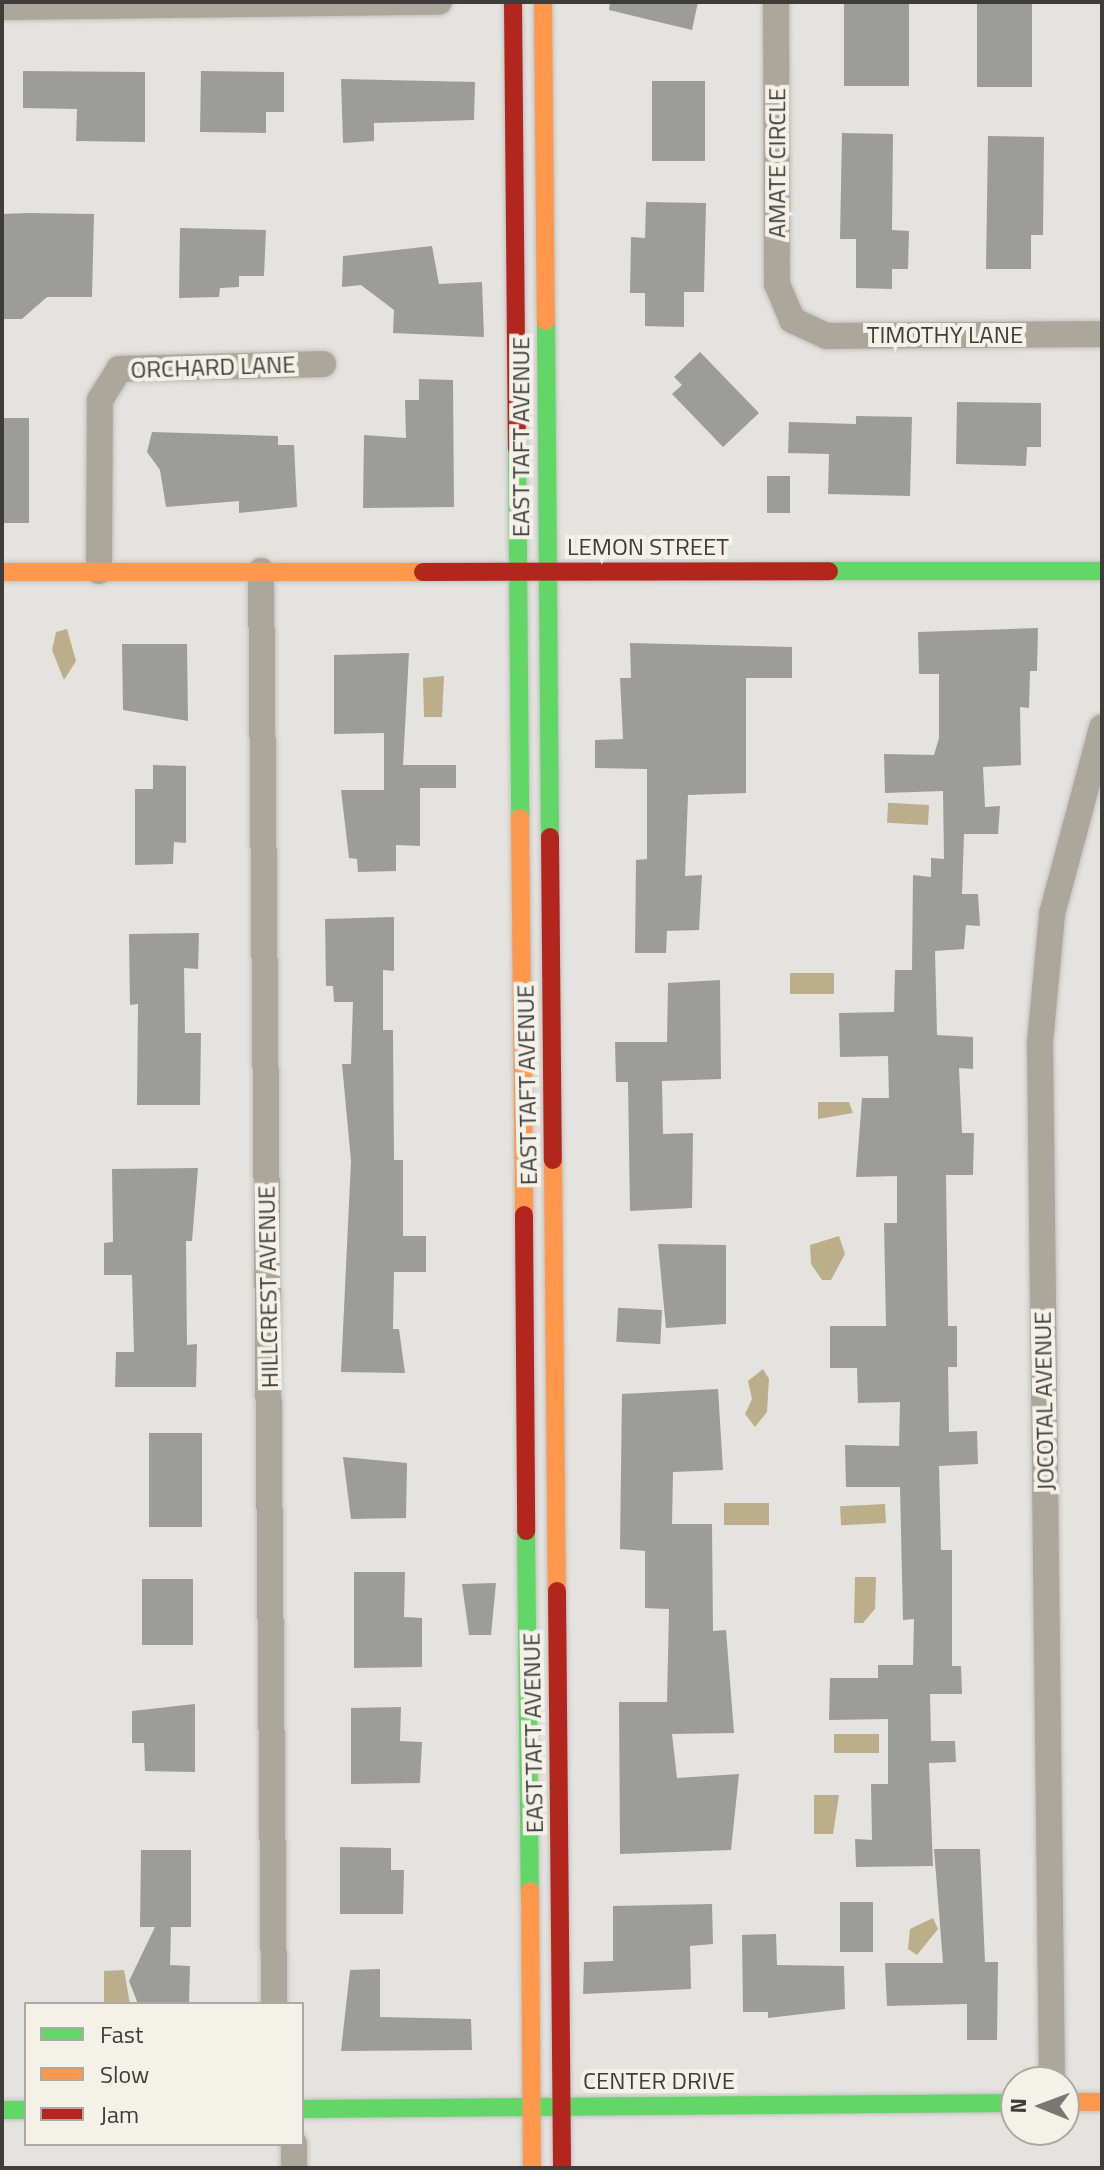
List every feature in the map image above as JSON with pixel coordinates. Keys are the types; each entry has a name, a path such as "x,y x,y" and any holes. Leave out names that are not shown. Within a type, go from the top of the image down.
{"street":[{"path":"2,7 439,2"},
{"name":"EAST TAFT AVENUE","path":"513,2 532,2168"},
{"name":"EAST TAFT AVENUE","path":"543,2 545,570 562,2168"},
{"name":"AMATE CIRCLE","path":"776,2 777,284 792,320"},
{"name":"TIMOTHY LANE","path":"792,320 827,336 1102,334"},
{"name":"ORCHARD LANE","path":"99,571 100,400 119,369 323,364"},
{"name":"HILLCREST AVENUE","path":"261,571 274,2002"},
{"name":"LEMON STREET","path":"2,572 1102,571"},
{"name":"JOCOTAL AVENUE","path":"1052,2066 1040,1042 1052,914 1102,728"},
{"path":"523,1162 551,1161"},
{"path":"526,1437 554,1436"},
{"path":"1080,2102 1102,2102"},
{"name":"CENTER DRIVE","path":"304,2109 1000,2103"},
{"path":"2,2110 24,2110"},
{"path":"294,2146 294,2168"}],"shaded area":[{"path":"67,629 76,661 64,680 52,650 56,632"},
{"path":"444,676 442,717 424,717 423,678"},
{"path":"888,803 929,805 928,825 887,823"},
{"path":"790,973 834,973 834,994 790,994"},
{"path":"818,1102 849,1102 853,1113 818,1119"},
{"path":"839,1236 845,1254 831,1280 822,1280 811,1264 810,1245"},
{"path":"763,1369 769,1379 767,1412 755,1427 745,1414 752,1399 748,1381"},
{"path":"724,1503 769,1503 769,1525 724,1525"},
{"path":"885,1504 886,1523 841,1525 840,1506"},
{"path":"855,1577 876,1577 875,1609 863,1623 854,1623"},
{"path":"834,1734 879,1734 879,1753 834,1753"},
{"path":"814,1795 839,1795 833,1834 814,1834"},
{"path":"933,1918 938,1929 917,1955 908,1949 910,1929"},
{"path":"124,1970 130,2002 104,2002 104,1971"}],"building":[{"path":"610,2 698,2 692,30 609,10"},
{"path":"844,2 909,2 909,86 844,86"},
{"path":"977,2 1032,2 1032,87 977,87"},
{"path":"23,71 145,72 145,142 76,141 77,109 23,108"},
{"path":"201,71 284,72 284,112 266,112 266,133 200,132"},
{"path":"341,79 475,82 474,120 374,123 374,141 343,143"},
{"path":"652,81 705,81 705,161 652,161"},
{"path":"842,133 893,134 892,230 909,231 908,269 892,269 892,289 856,288 856,239 840,239"},
{"path":"988,136 1044,137 1043,235 1031,235 1031,269 986,269"},
{"path":"646,202 706,203 704,292 684,292 684,327 645,326 645,293 630,293 631,237 645,238"},
{"path":"2,214 94,214 92,297 47,297 22,319 2,319"},
{"path":"180,228 266,230 264,276 239,276 239,287 220,288 219,297 179,298"},
{"path":"432,246 439,284 482,282 484,337 393,333 394,310 361,285 342,287 343,256"},
{"path":"700,352 759,413 723,447 672,394 682,385 674,377"},
{"path":"419,379 453,380 454,507 363,508 364,435 406,438 405,400 419,400"},
{"path":"957,402 1041,403 1041,447 1027,447 1026,466 956,464"},
{"path":"856,416 912,417 910,496 828,494 829,454 788,453 789,422 856,424"},
{"path":"2,418 29,418 29,523 2,523"},
{"path":"152,432 278,436 278,445 294,445 297,507 239,513 239,501 166,507 160,470 147,452"},
{"path":"767,476 790,476 790,513 767,513"},
{"path":"1038,628 1037,671 1030,671 1029,708 1020,707 1021,765 983,767 985,807 1000,806 998,834 964,834 962,894 978,894 980,926 966,925 964,949 935,951 937,1035 973,1037 973,1069 959,1068 962,1133 974,1133 973,1175 946,1175 948,1326 957,1326 957,1367 948,1367 949,1432 977,1431 978,1464 939,1466 941,1550 952,1550 952,1666 961,1666 962,1694 930,1694 931,1741 955,1741 956,1762 929,1763 933,1866 856,1867 855,1839 872,1840 871,1784 888,1784 888,1719 829,1720 830,1678 878,1678 878,1665 913,1665 914,1619 903,1620 900,1487 846,1487 845,1445 899,1446 900,1402 858,1403 857,1368 830,1368 830,1326 886,1326 884,1223 897,1223 897,1176 856,1177 862,1098 889,1098 888,1056 840,1057 839,1013 894,1012 895,970 912,970 913,875 931,877 931,858 944,859 943,791 885,793 884,754 934,755 939,738 939,674 919,674 918,632"},
{"path":"630,643 792,647 792,678 746,678 746,793 688,795 685,876 702,875 699,930 667,931 666,953 635,953 636,860 647,859 647,769 595,768 595,740 623,739 620,678 631,678"},
{"path":"122,644 187,644 188,721 123,710"},
{"path":"409,653 403,765 456,765 456,788 420,788 420,846 396,845 396,871 358,872 357,859 349,858 341,790 384,790 384,733 334,734 334,655"},
{"path":"153,765 186,766 186,843 174,842 173,864 135,865 135,789 153,789"},
{"path":"394,917 394,971 383,970 383,1030 393,1030 394,1160 403,1160 403,1236 426,1236 426,1272 394,1272 393,1329 399,1329 405,1373 341,1372 351,1161 342,1064 351,1064 353,1002 334,1002 333,986 326,986 325,919"},
{"path":"199,933 198,969 184,968 185,1033 201,1033 200,1105 137,1105 138,1004 130,1005 129,934"},
{"path":"720,980 721,1079 662,1081 663,1134 693,1133 692,1208 630,1211 628,1082 616,1082 615,1042 667,1042 668,983"},
{"path":"198,1168 192,1241 186,1241 187,1345 197,1344 196,1387 115,1387 116,1352 134,1352 132,1275 104,1275 104,1243 113,1242 112,1169"},
{"path":"658,1244 726,1245 726,1324 666,1328"},
{"path":"618,1308 662,1310 660,1344 616,1342"},
{"path":"718,1389 723,1470 673,1472 672,1524 712,1524 713,1631 726,1630 734,1733 672,1734 677,1778 739,1774 731,1850 620,1854 619,1702 667,1702 669,1609 645,1608 645,1551 620,1549 622,1394"},
{"path":"149,1433 202,1433 202,1527 149,1527"},
{"path":"343,1457 407,1463 406,1518 351,1519"},
{"path":"354,1572 405,1572 404,1617 422,1618 422,1667 354,1668"},
{"path":"142,1579 193,1579 193,1645 142,1645"},
{"path":"496,1583 491,1635 469,1635 462,1584"},
{"path":"195,1704 195,1772 145,1771 144,1743 132,1743 132,1711"},
{"path":"401,1707 400,1741 422,1742 420,1783 351,1784 351,1708"},
{"path":"340,1847 391,1848 391,1870 404,1870 403,1914 340,1914"},
{"path":"934,1849 980,1849 985,1962 998,1962 997,2040 967,2040 967,2004 887,2006 885,1963 943,1963"},
{"path":"141,1850 191,1850 191,1927 171,1927 170,1965 190,1966 189,2002 137,2002 129,1981 155,1927 140,1927"},
{"path":"840,1902 873,1902 873,1952 840,1952"},
{"path":"712,1904 713,1944 690,1946 691,1989 583,1994 584,1962 613,1961 613,1906"},
{"path":"776,1934 777,1965 844,1966 845,2009 768,2018 768,2012 743,2012 742,1935"},
{"path":"380,1969 380,2017 471,2019 472,2050 341,2051 350,1970"}],"traffic: fast":[{"path":"546,321 550,837"},
{"path":"517,448 520,818"},
{"path":"829,571 1102,571"},
{"path":"526,1531 530,1891"},
{"path":"304,2109 1000,2103"},
{"path":"2,2110 24,2110"}],"traffic: slow":[{"path":"543,2 546,321"},
{"path":"2,572 423,572"},
{"path":"520,818 524,1215"},
{"path":"553,1160 557,1591"},
{"path":"530,1891 532,2168"},
{"path":"1080,2102 1102,2102"}],"traffic: jam":[{"path":"513,2 517,448"},
{"path":"423,572 829,571"},
{"path":"550,837 553,1160"},
{"path":"524,1215 526,1531"},
{"path":"557,1591 562,2168"}]}
